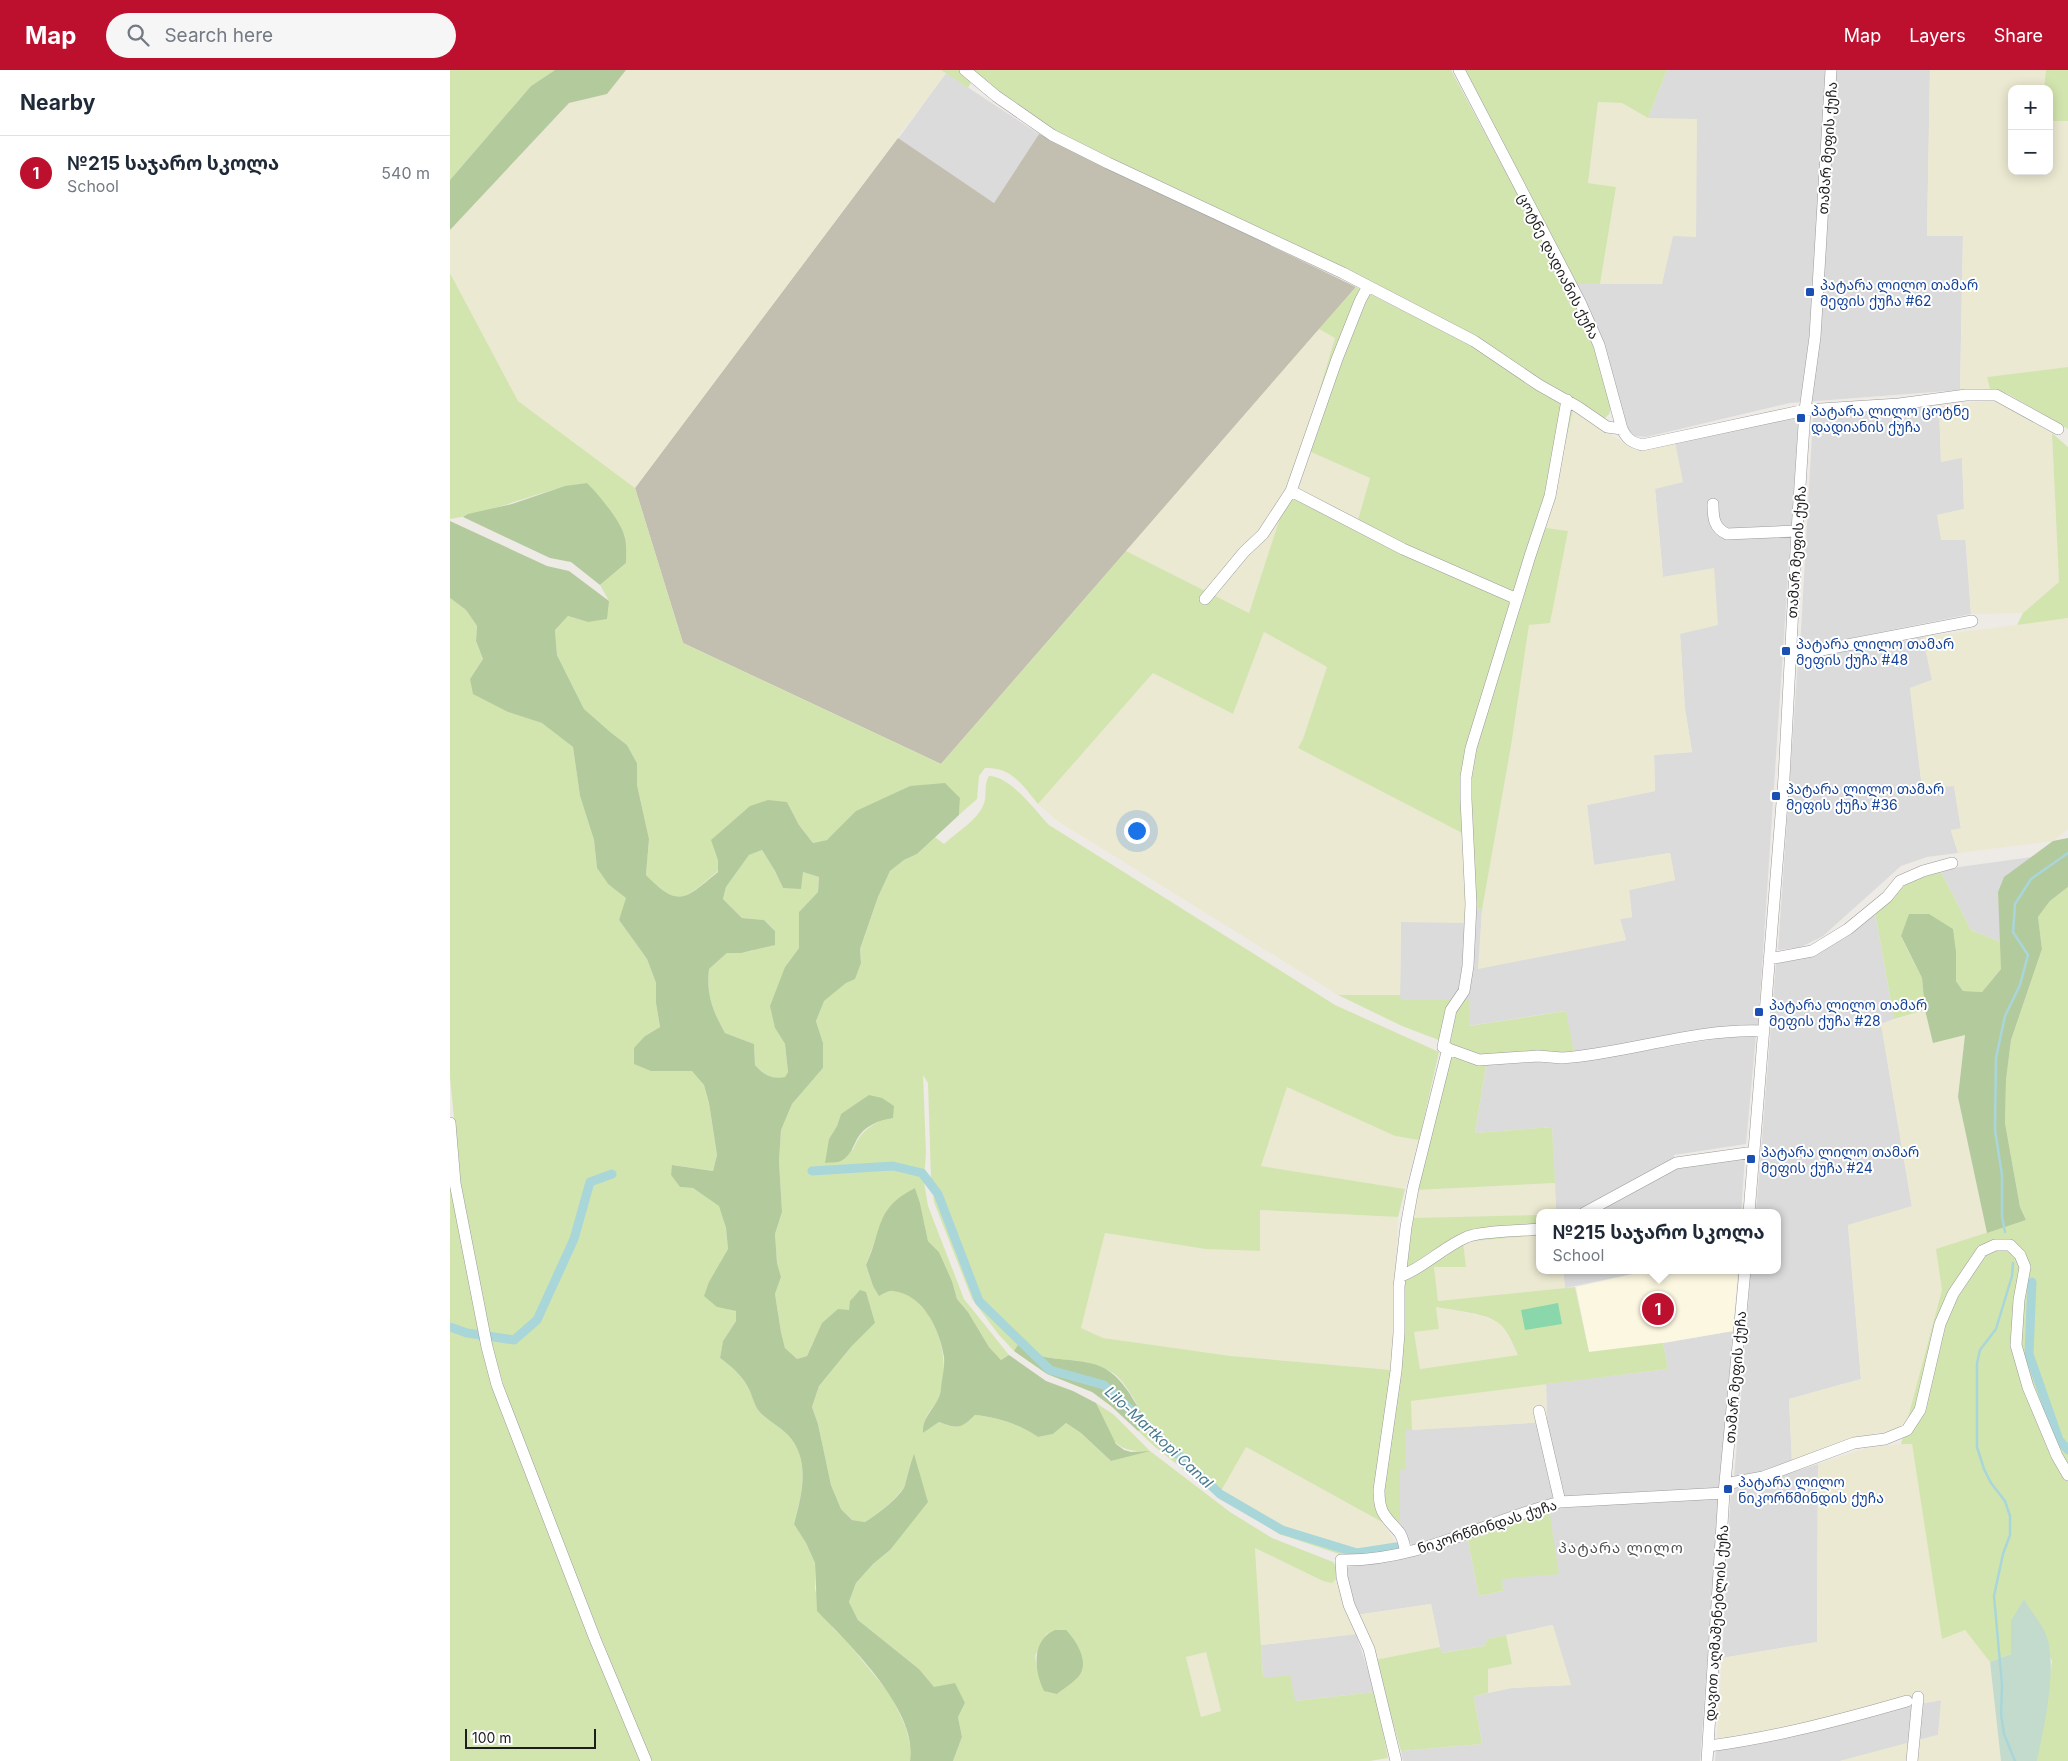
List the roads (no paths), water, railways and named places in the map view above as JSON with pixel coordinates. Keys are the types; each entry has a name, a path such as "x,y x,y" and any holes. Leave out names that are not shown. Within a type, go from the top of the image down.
{"street":[{"path":"965,70 996,96 1052,135 1368,286 1474,341 1539,385 1608,427 1622,429 1626,437 1632,442 1642,445 1805,410 1899,404 1966,395 1996,394 2058,429"},
{"name":"ცოტნე დადიანის ქუჩა","path":"1459,70 1580,302 1599,345 1622,429"},
{"name":"თამარ მეფის ქუჩა","path":"1749,1209 1784,778 1805,410 1815,337 1832,70"},
{"path":"1205,599 1244,552 1263,534 1291,492 1337,359 1360,301 1368,286"},
{"path":"1406,1552 1401,1534 1384,1516 1379,1505 1379,1490 1396,1371 1401,1276 1414,1188 1445,1048 1451,1010 1464,991 1468,966 1471,904 1466,777 1471,748 1516,599 1550,496 1566,400"},
{"path":"1291,492 1403,548 1516,599"},
{"path":"1713,504 1715,522 1721,531 1727,534 1797,531"},
{"path":"1790,656 1972,621"},
{"path":"1769,959 1812,951 1848,929 1887,897 1900,881 1952,863"},
{"path":"1445,1048 1479,1060 1538,1056 1562,1058 1704,1035 1747,1030 1763,1031"},
{"path":"450,1123 455,1183 497,1385 566,1567 646,1761"},
{"path":"1591,1209 1676,1163 1754,1152"},
{"path":"1401,1276 1411,1272 1451,1244 1469,1235 1536,1229"},
{"name":"ნიკორწმინდას ქუჩა","path":"1396,1761 1369,1649 1349,1606 1342,1578 1341,1560 1365,1560 1406,1552 1560,1502 1725,1489 1763,1478 1854,1443 1885,1439 1907,1430 1920,1410 1940,1324 1953,1294 1982,1251 1995,1245 2010,1245 2020,1255 2025,1267 2024,1284 2019,1300 2016,1345 2028,1387 2057,1456 2068,1475"},
{"name":"თამარ მეფის ქუჩა","path":"1725,1489 1745,1274"},
{"path":"1539,1410 1560,1502"},
{"name":"დავით აღმაშენებლის ქუჩა","path":"1707,1761 1725,1489"},
{"path":"1912,1761 1918,1697"},
{"path":"1709,1746 1743,1742 1830,1723 1907,1701"}],"waterway":[{"path":"2005,1232 2002,1217 2002,1175 1995,1130 1996,1058 2005,1016 2020,985 2028,955 2013,932 2015,904 2031,879 2068,853"},
{"name":"Lilo-Martkopi Canal","path":"812,1171 893,1166 922,1173 938,1194 979,1301 1050,1370 1104,1385 1220,1494 1282,1530 1357,1553 1396,1547"},
{"name":"Lilo-Martkopi Canal","path":"450,1327 467,1333 514,1340 537,1320 574,1239 590,1182 612,1174"},
{"path":"2013,1263 2012,1276 1996,1329 1980,1350 1977,1363 1977,1447 1984,1469 1991,1483 2005,1501 2010,1516 2010,1535 2003,1554 1994,1596 2002,1685 2001,1714 2004,1734 2015,1761"},
{"name":"Lilo-Martkopi Canal","path":"2032,1282 2029,1354 2059,1440 2068,1450"}],"place":[{"name":"პატარა ლილო თამარ მეფის ქუჩა #62","path":"1810,292"},
{"name":"პატარა ლილო ცოტნე დადიანის ქუჩა","path":"1801,418"},
{"name":"პატარა ლილო თამარ მეფის ქუჩა #48","path":"1786,651"},
{"name":"პატარა ლილო თამარ მეფის ქუჩა #36","path":"1776,796"},
{"name":"პატარა ლილო თამარ მეფის ქუჩა #28","path":"1759,1012"},
{"name":"პატარა ლილო თამარ მეფის ქუჩა #24","path":"1751,1159"},
{"name":"№215 საჯარო სკოლა","path":"1658,1309"},
{"name":"პატარა ლილო ნიკორწმინდის ქუჩა","path":"1728,1489"}],"district":[{"name":"პატარა ლილო","path":"1621,1547"}]}
